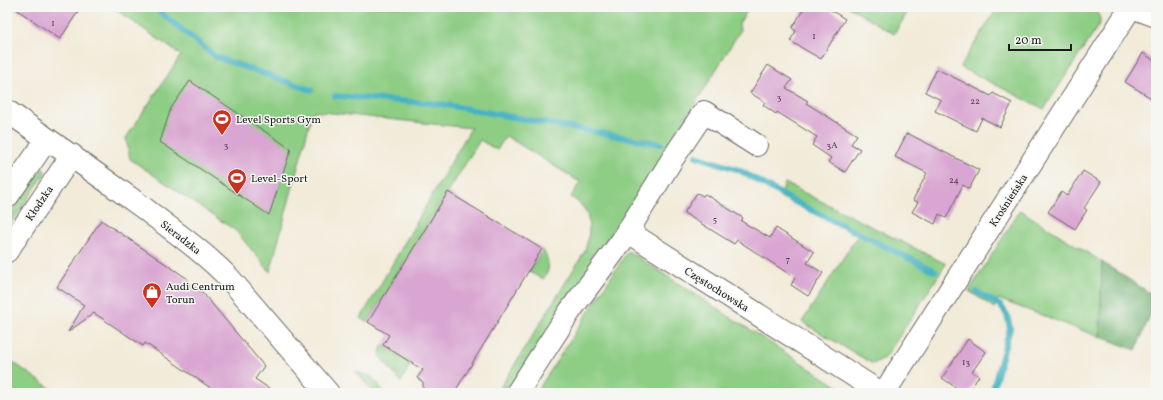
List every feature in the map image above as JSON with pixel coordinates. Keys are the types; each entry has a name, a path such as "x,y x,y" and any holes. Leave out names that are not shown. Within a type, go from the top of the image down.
{"street":[{"path":"1131,7 1156,16"},
{"name":"Krośnieńska","path":"884,393 1131,7"},
{"name":"Sieradzka","path":"7,111 72,156 189,242 213,262 230,279 328,393"},
{"path":"517,393 570,312 621,242 673,158 704,112 756,145"},
{"path":"7,197 47,139"},
{"name":"Kłodzka","path":"7,251 72,156"},
{"name":"Częstochowska","path":"627,231 881,393"}],"green space":[{"path":"112,7 750,7 739,23 740,31 597,263 512,393 497,393 585,251 589,233 589,221 585,210 571,197 580,182 506,136 497,150 480,140 368,322 361,318 471,128 313,111 270,272 236,231 130,159 126,138 181,55"},
{"path":"849,7 911,7 894,34"},
{"path":"998,7 1089,7 1099,15 1100,23 1044,109 960,67"},
{"path":"42,169 44,169 45,172 42,178 7,229 7,219"},
{"path":"785,183 946,264 886,357 873,364 802,322 858,235 780,197"},
{"path":"1020,210 1102,262 1100,337 998,299 994,308 969,291"},
{"path":"543,250 547,258 548,269 546,276 543,279 529,272"},
{"path":"628,251 848,393 536,393"},
{"path":"1102,262 1156,297 1136,350 1100,337"},
{"path":"383,345 411,362 401,382 381,358 380,351"},
{"path":"7,358 57,393 12,393 7,390"},
{"path":"356,372 371,376 385,393 374,393"}],"building":[{"path":"13,7 81,7 60,39"},
{"path":"805,7 826,7 845,19 821,59 790,41 796,31 792,28"},
{"path":"1143,53 1156,62 1156,101 1125,82"},
{"path":"768,65 792,80 786,88 808,101 806,103 857,135 851,144 860,149 845,172 828,162 831,158 812,145 817,137 777,112 776,114 763,105 765,102 750,93"},
{"path":"937,69 991,96 993,93 1012,103 1000,127 982,118 976,131 935,111 941,100 925,92"},
{"path":"190,81 291,149 269,215 160,142 171,108"},
{"path":"907,133 979,170 969,189 963,185 946,218 939,214 935,224 912,212 918,202 913,200 927,173 895,157"},
{"path":"1083,171 1101,182 1084,208 1087,210 1075,229 1048,212 1061,192 1067,196"},
{"path":"448,192 542,249 454,393 423,393 423,382 417,378 423,370 383,345 389,335 368,322"},
{"path":"697,193 703,196 705,194 743,218 741,221 770,238 776,228 814,252 807,263 823,273 808,296 791,285 795,278 737,240 734,244 684,213"},
{"name":"Audi Centrum Torun","path":"101,220 188,279 186,282 202,292 264,366 255,379 276,393 218,393 145,343 143,346 94,313 68,332 84,305 57,287"},
{"path":"968,339 986,352 972,372 979,376 968,393 964,393 942,378"}],"waterway":[{"path":"154,7 216,57 311,90"},
{"path":"335,96 441,104 661,144"},
{"path":"696,156 739,170 795,202 935,271"},
{"path":"977,292 1001,306 1007,315 1010,328 992,393"}],"place":[{"name":"Level Sports Gym","path":"222,136"},
{"name":"Level-Sport","path":"237,195"},
{"name":"Audi Centrum Torun","path":"152,309"}]}
